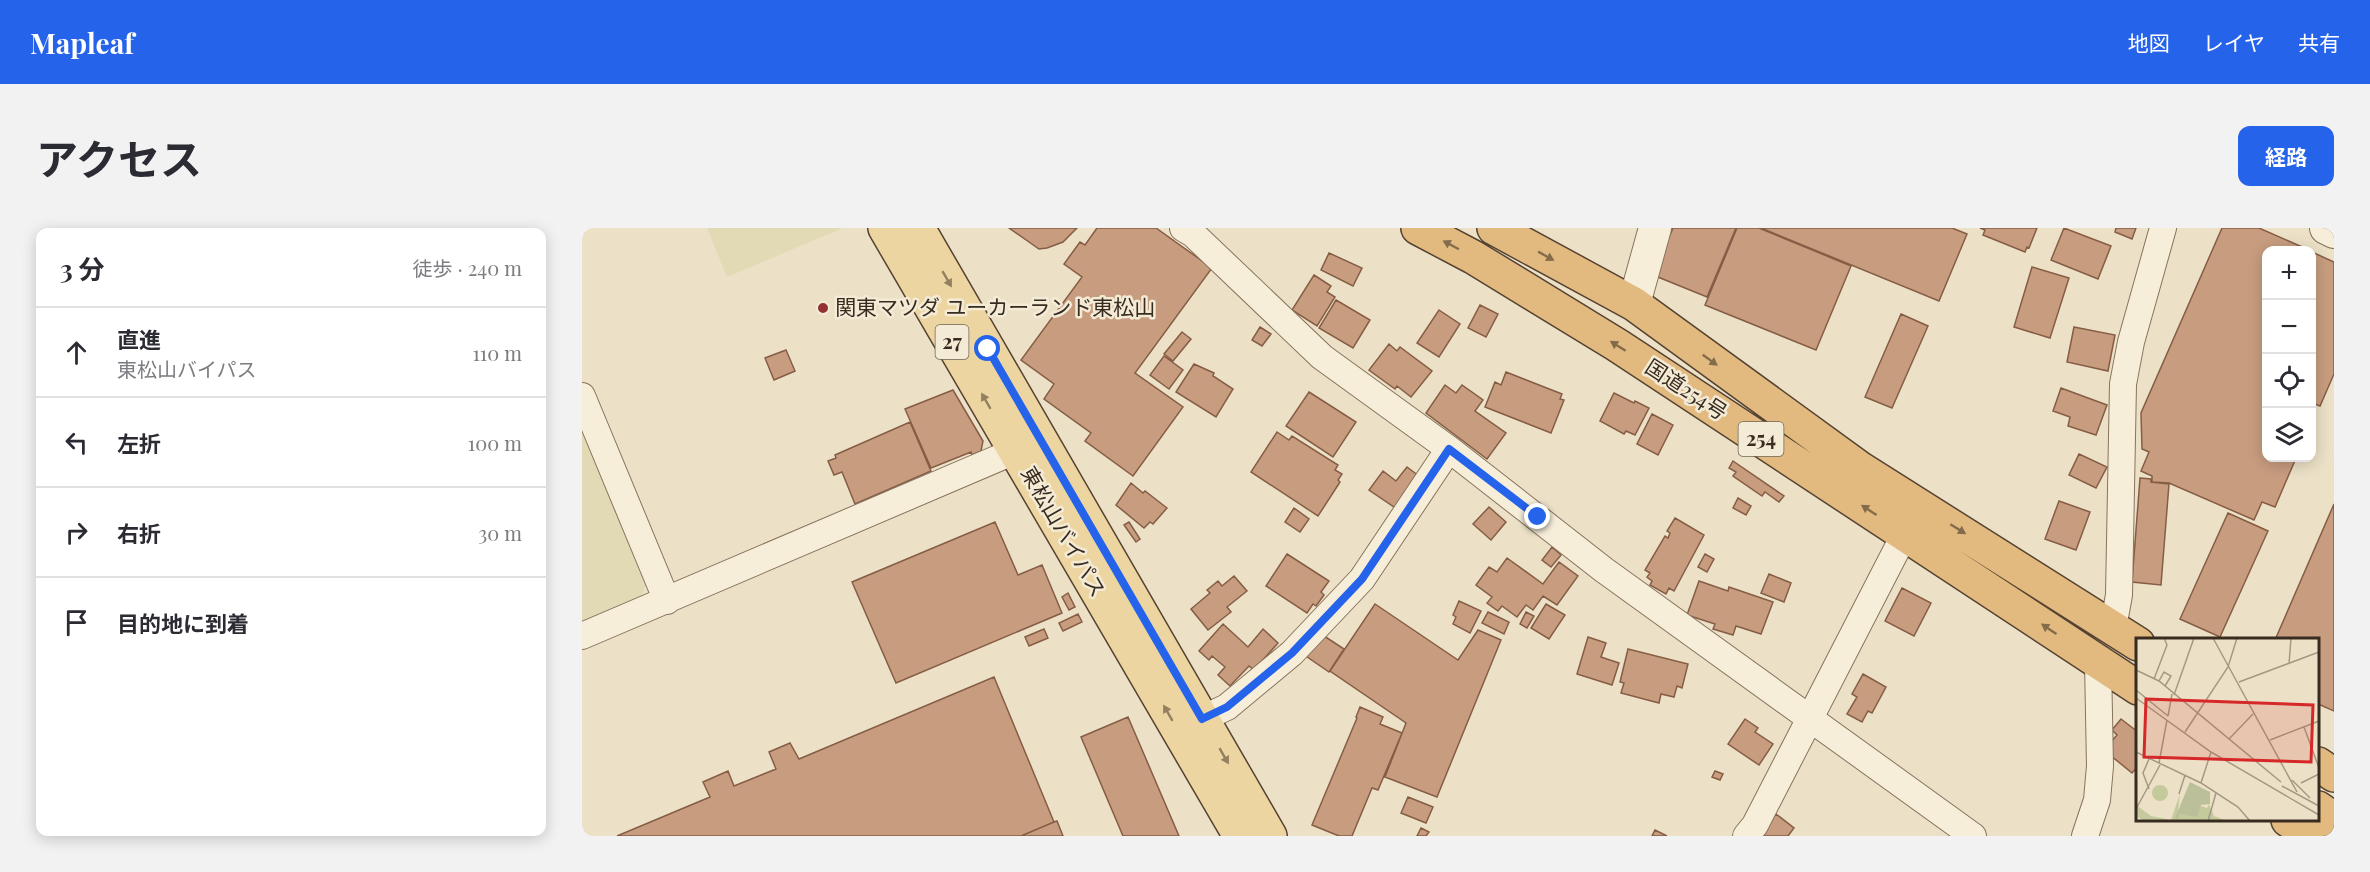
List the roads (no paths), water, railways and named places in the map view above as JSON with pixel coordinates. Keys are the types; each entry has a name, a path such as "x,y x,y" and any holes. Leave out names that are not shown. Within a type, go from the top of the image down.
{"highway":[{"name":"国道254号","path":"1418,228 1473,257 1912,519 2125,636"},
{"name":"国道254号","path":"1494,228 1634,304 1861,468 1912,519 2098,662"},
{"name":"254","path":"2098,662 2136,687"},
{"path":"2098,662 2136,698"},
{"path":"2319,765 2334,775"},
{"path":"2319,809 2334,819"},
{"path":"2291,821 2312,836"}],"main road":[{"name":"東松山バイパス","path":"885,228 1240,836"},
{"name":"東松山バイパス","path":"918,228 1270,836"}],"street":[{"path":"1184,228 1322,357 1449,449 1604,570 1973,836"},
{"path":"1634,304 1654,228"},
{"path":"2125,636 2119,595 2123,384 2131,342 2163,228"},
{"path":"2326,228 2334,232"},
{"path":"582,396 667,601"},
{"path":"1202,719 1227,707 1292,653 1362,579 1449,449"},
{"path":"582,636 1016,451"},
{"path":"1746,836 1755,825 1811,719 1912,519"},
{"path":"2085,836 2097,800 2099,777 2098,662"}],"place":[{"name":"関東マツダ ユーカーランド東松山","path":"823,308"}]}
